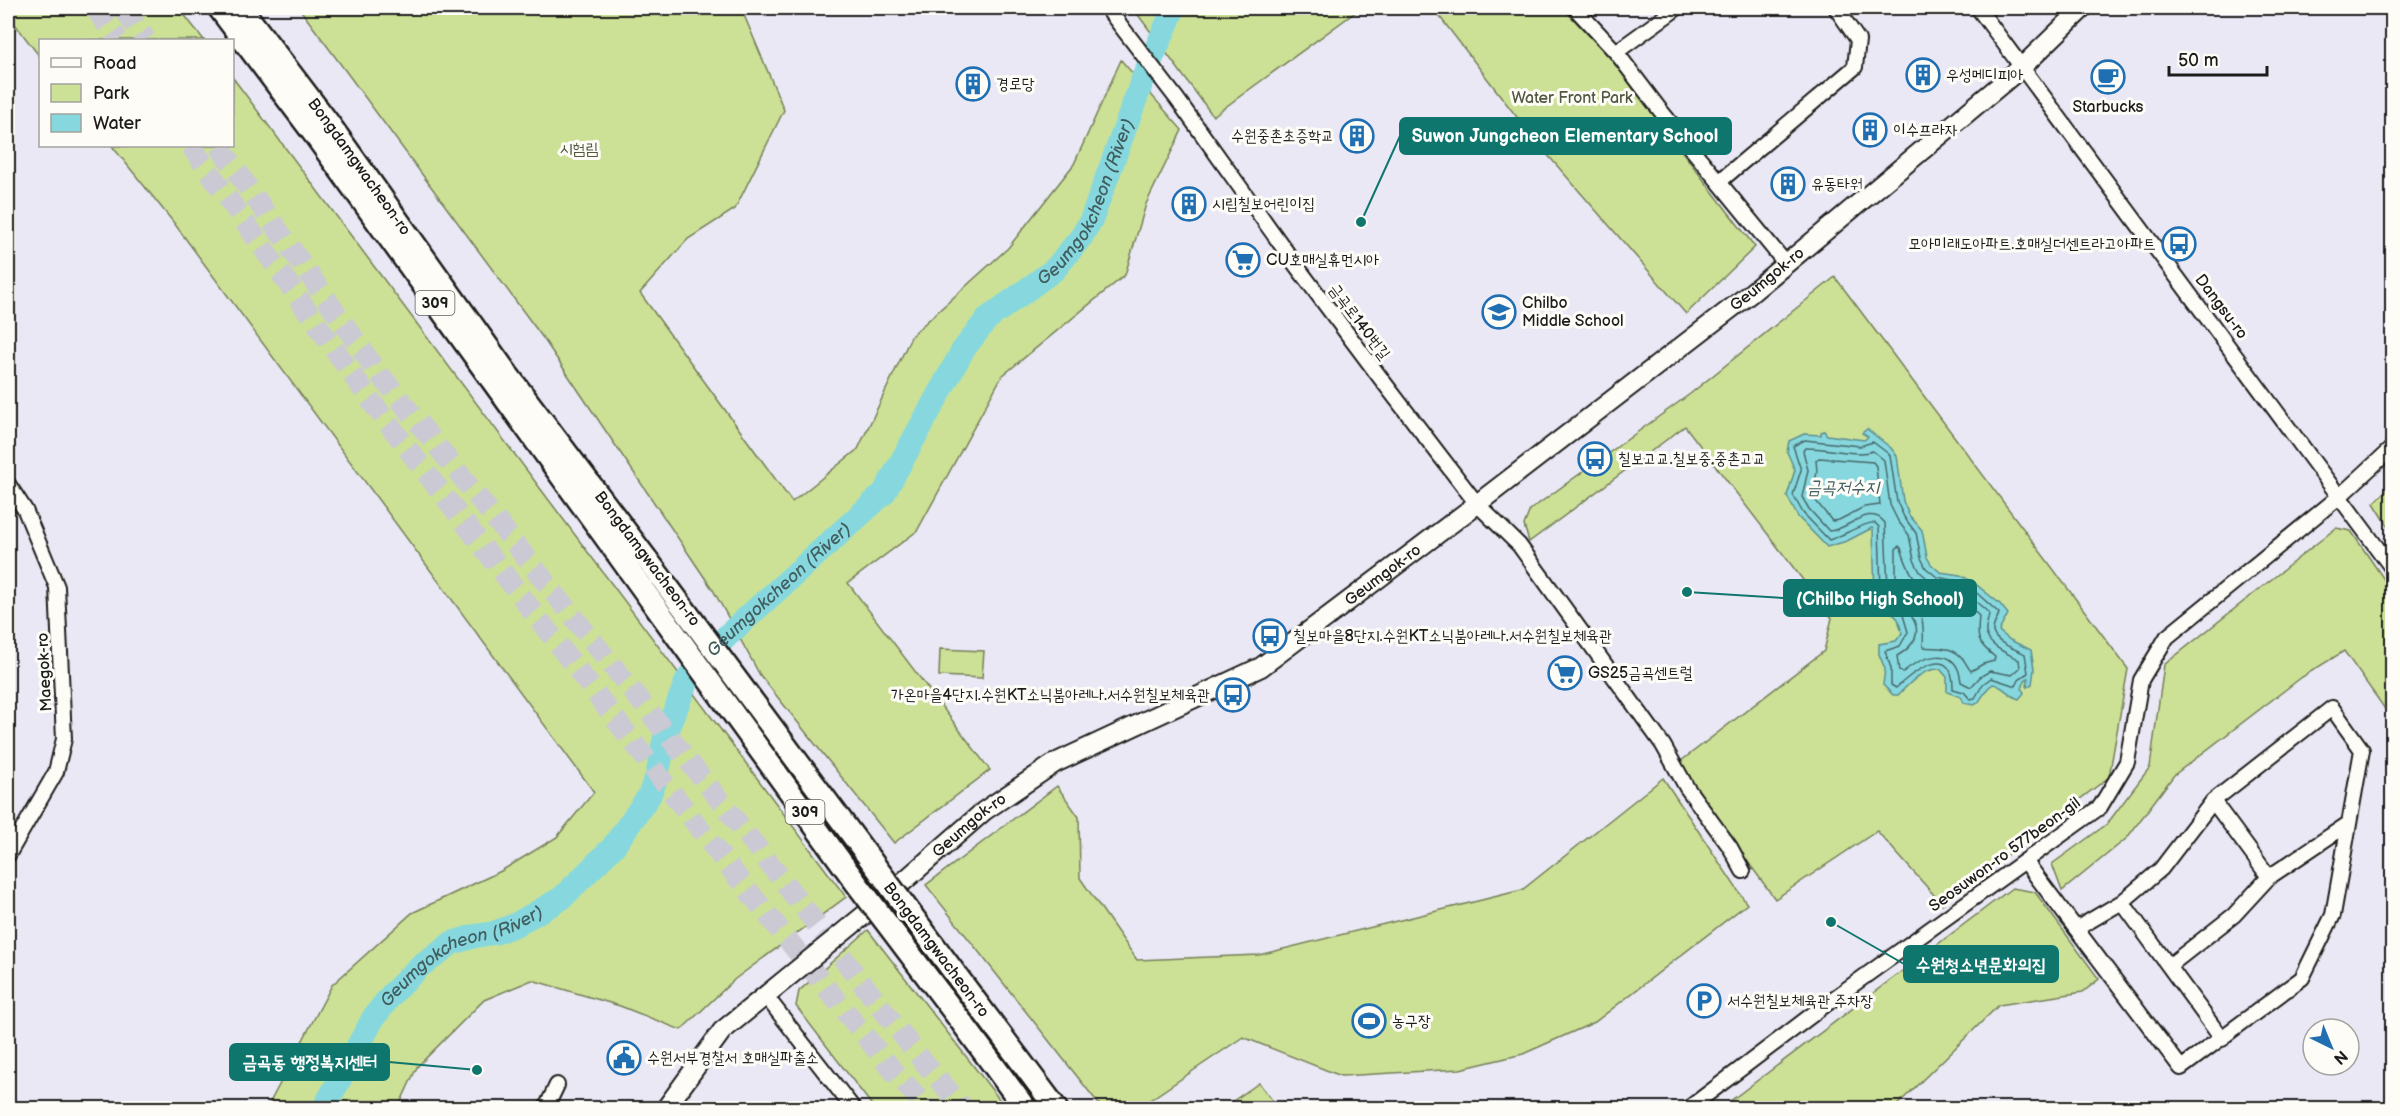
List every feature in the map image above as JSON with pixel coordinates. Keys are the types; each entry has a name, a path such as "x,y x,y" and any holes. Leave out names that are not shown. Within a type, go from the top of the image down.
{"highway":[{"name":"Bongdamgwacheon-ro","path":"219,8 314,134 857,884 1025,1108"},
{"name":"Bongdamgwacheon-ro","path":"242,8 327,121 508,375 1056,1108"}],"main road":[{"name":"Geumgok-ro","path":"666,1108 722,1031 879,903 1002,797 1055,763 1166,709 1261,667 1477,504 1786,264 2022,67 2084,8"}],"street":[{"name":"금곡로140번길","path":"1107,8 1177,99 1295,264 1477,504 1519,545 1663,745 1687,788 1730,847 1743,871"},
{"path":"1575,8 1616,52 1660,110 1786,264"},
{"path":"1616,52 1677,8"},
{"path":"1720,181 1855,66 1858,40 1836,8"},
{"name":"Dangsu-ro","path":"1978,8 2392,568"},
{"name":"Seosuwon-ro 577beon-gil","path":"1689,1108 1828,1002 2100,807 2127,762 2141,680 2168,637 2340,495 2392,448"},
{"name":"Maegok-ro","path":"8,484 25,510 57,587 64,740 56,772 8,855"},
{"path":"2025,861 2076,929 2181,1068 2302,978 2333,915 2362,750 2332,708 2213,801 2161,869 2122,902 2076,929"},
{"path":"2213,801 2270,877"},
{"path":"2169,966 2234,915 2270,877 2348,824"},
{"path":"2122,902 2222,1039"},
{"path":"765,994 853,1108"},
{"path":"546,1108 557,1085"}],"green space":[{"path":"8,8 179,8 203,39 39,39 39,56 8,15"},
{"name":"시험림","path":"299,8 741,8 784,110 735,209 688,239 640,293 792,502 858,449 912,335 1008,248 1074,164 1121,60 1182,130 1146,204 1125,275 1002,376 917,531 848,583 990,770 894,843 760,675 713,590 543,338"},
{"path":"1133,8 1361,8 1213,116"},
{"name":"Water Front Park","path":"1433,8 1563,8 1611,59 1755,247 1686,314 1533,138"},
{"path":"234,79 846,897 735,979 681,1030 620,1006 532,980 484,1000 417,1067 398,1108 267,1108 332,985 412,913 501,871 557,837 594,792 174,223 113,147 234,147"},
{"path":"1835,277 2128,669 2109,777 1942,904 1877,831 1775,899 1686,777 1681,761 1824,651 1832,618 1685,426 1529,542 1524,525 1530,510 1690,394"},
{"path":"2392,485 2392,532 2374,503"},
{"path":"2336,528 2351,531 2392,591 2392,719 2344,651 2302,677 2174,775 2127,838 2062,891 2052,864 2107,824 2150,767 2164,665"},
{"path":"940,649 984,651 982,678 939,676"},
{"path":"1663,778 1747,904 1595,1022 1523,1054 1460,1069 1341,1076 1243,1037 1138,1108 1102,1108 926,885 1057,786 1079,817 1080,878 1137,960 1259,955 1522,890"},
{"path":"2012,888 2035,892 2099,979 2083,992 1999,1005 1894,1108 1802,1108 1795,1105 1771,1108 1721,1108"},
{"path":"868,930 1006,1108 874,1108 796,1006 799,991"},
{"path":"1259,1083 1278,1108 1223,1108"}],"water":[{"name":"금곡저수지","path":"1867,429 1891,448 1897,456 1903,501 1909,515 1922,530 1927,557 1931,564 1940,572 1960,575 1973,582 2000,604 2008,614 1999,631 2010,640 2031,650 2034,669 2032,684 2027,687 2028,678 2025,680 2022,689 2024,693 2019,699 1993,684 1978,703 1974,705 1964,703 1961,697 1947,692 1947,677 1940,669 1922,674 1898,695 1893,695 1883,685 1885,669 1879,654 1879,644 1896,641 1902,633 1898,619 1875,596 1873,529 1827,547 1798,517 1787,496 1795,470 1787,452 1789,441 1804,434 1821,435 1824,431 1827,435 1864,440 1868,437 1862,433"}],"waterway":[{"name":"Geumgokcheon (River)","path":"324,1108 374,1017 392,994 420,966 452,943 494,933 515,925 562,898 613,847 649,796 657,776 665,737 687,680 729,634 884,493 963,350 987,319 1055,269 1082,236 1092,218 1144,76 1174,8"}],"tunnel":[{"path":"95,8 117,39"},
{"path":"123,8 145,39"},
{"path":"192,147 371,401 726,863 895,1073 928,1108"},
{"path":"220,147 374,367 741,827 918,1055 963,1108"}],"place":[{"name":"우성메디피아","path":"1923,75"},
{"name":"Starbucks","path":"2108,77"},
{"name":"경로당","path":"973,84"},
{"name":"이수프라자","path":"1870,130"},
{"name":"수원중촌초증학교","path":"1357,136"},
{"name":"유동타워","path":"1788,184"},
{"name":"시립칠보어린이집","path":"1189,204"},
{"name":"Suwon Jungcheon Elementary School","path":"1361,222"},
{"name":"모아미래도아파트.호매실더센트라고아파트","path":"2179,244"},
{"name":"CU호매실휴먼시아","path":"1243,260"},
{"name":"Chilbo Middle School","path":"1499,312"},
{"name":"칠보고교.칠보중.중촌고교","path":"1595,459"},
{"name":"(Chilbo High School)","path":"1687,592"},
{"name":"칠보마을8단지.수원KT소닉붐아레나.서수원칠보체육관","path":"1270,636"},
{"name":"GS25금곡센트럴","path":"1565,673"},
{"name":"가온마을4단지.수원KT소닉붐아레나.서수원칠보체육관","path":"1233,695"},
{"name":"수원청소년문화의집","path":"1831,922"},
{"name":"서수원칠보체육관 주차장","path":"1704,1001"},
{"name":"농구장","path":"1369,1021"},
{"name":"수원서부경찰서 호매실파출소","path":"624,1058"},
{"name":"금곡동 행정복지센터","path":"477,1070"}]}
